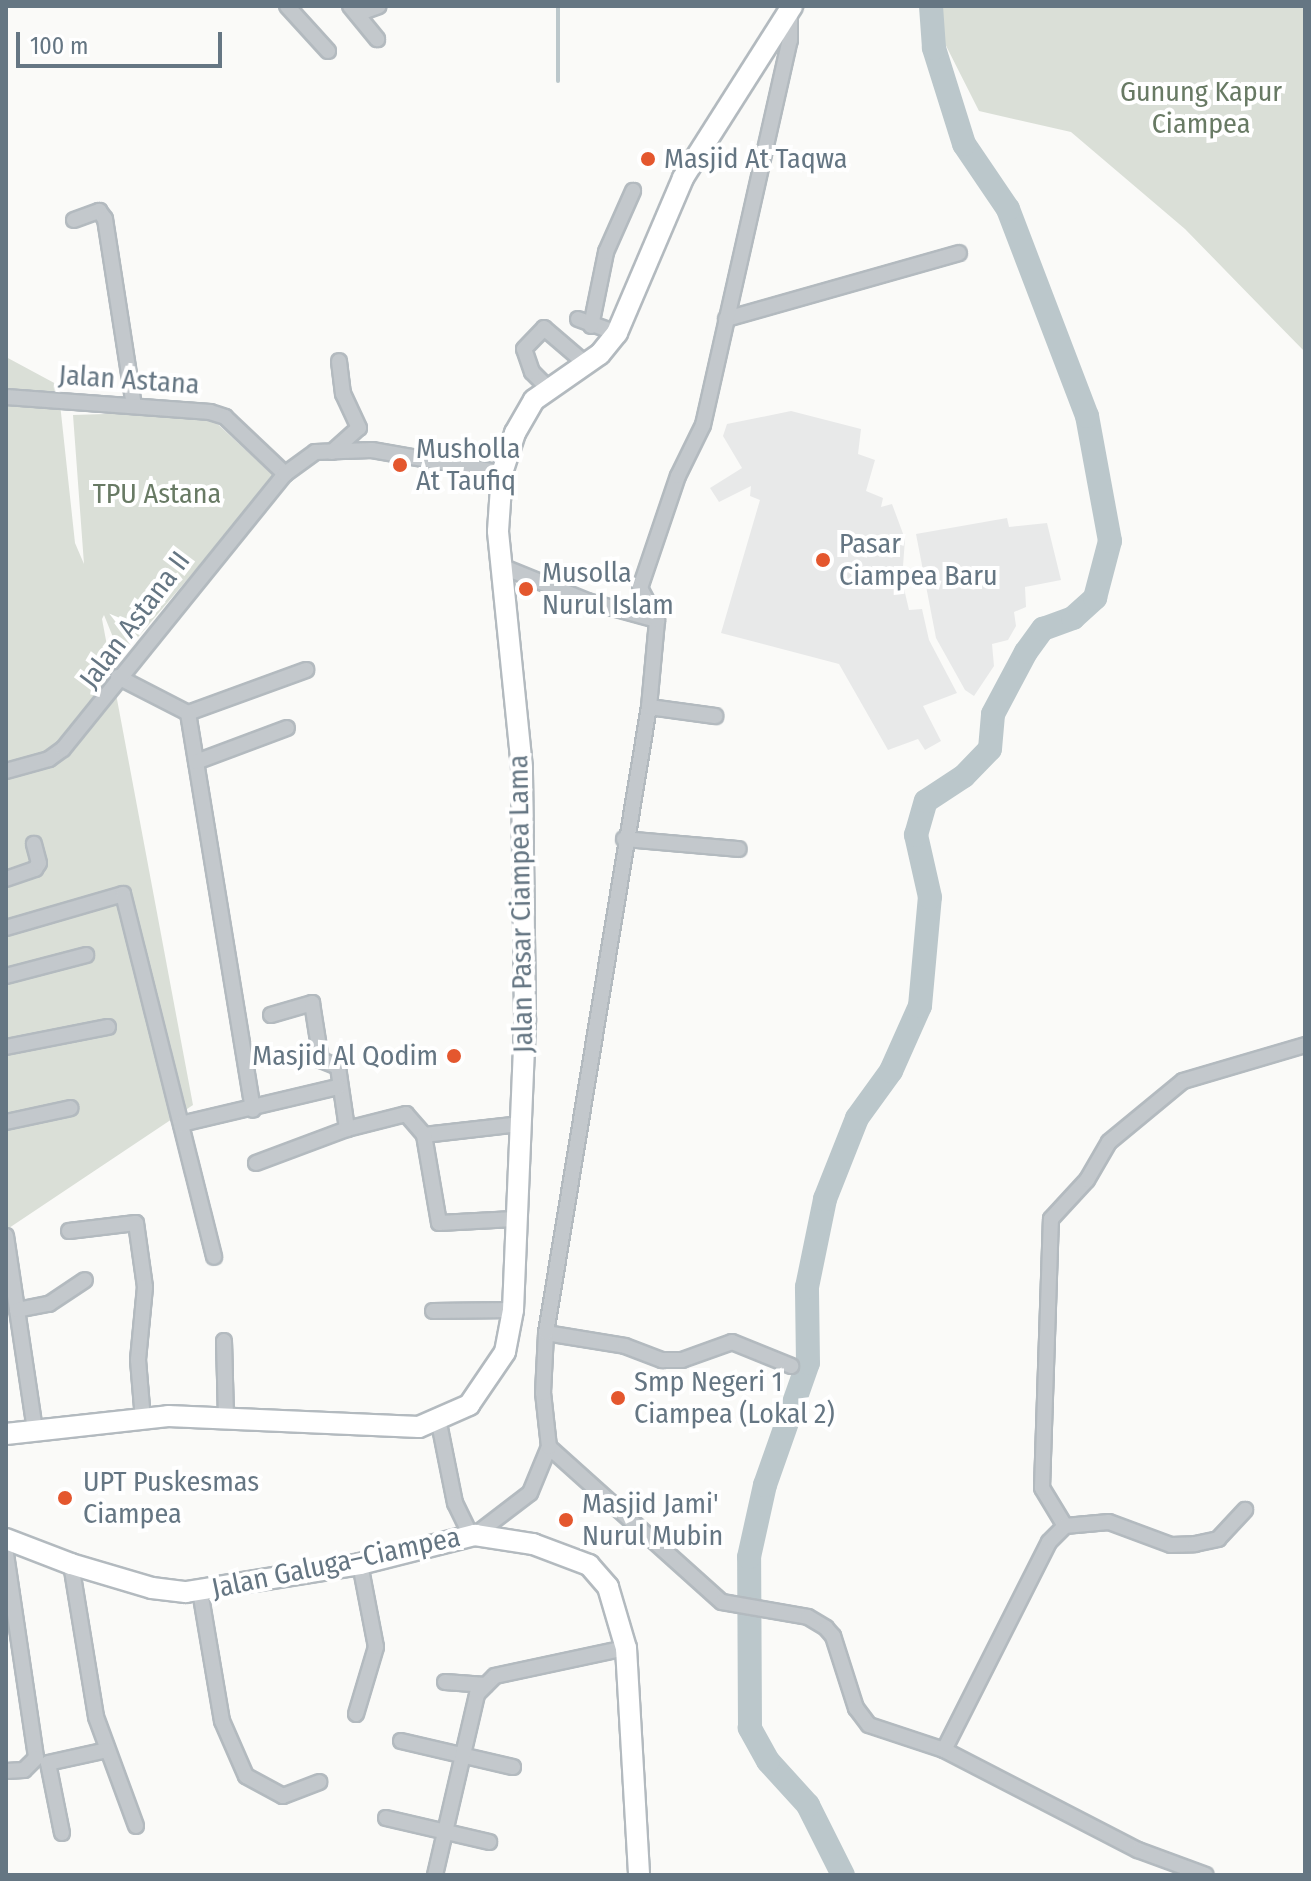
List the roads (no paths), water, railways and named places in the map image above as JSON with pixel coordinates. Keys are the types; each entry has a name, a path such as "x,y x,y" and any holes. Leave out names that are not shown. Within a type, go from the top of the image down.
{"main road":[{"name":"Jalan Pasar Ciampea Lama","path":"439,1423 481,1392 505,1352 513,1310 514,1219 521,1124 522,768 501,566 502,473 523,418 549,389 586,364 617,333 683,178 791,10"},
{"path":"6,1434 143,1419 226,1418 391,1428 439,1423"},
{"name":"Jalan Galuga–Ciampea","path":"6,1539 71,1564 152,1588 200,1591 360,1564 473,1535 533,1544 589,1565 608,1587 626,1648 639,1875"}],"street":[{"path":"287,6 328,51"},
{"path":"377,39 354,10 379,6"},
{"path":"439,1423 455,1503 473,1535 530,1493 549,1447 543,1393 546,1333 624,839 649,707 657,620 640,588 678,476 703,425 790,40 791,10"},
{"path":"617,333 584,323 606,252 633,191"},
{"path":"74,220 99,211 105,219 134,406"},
{"path":"726,319 959,253"},
{"path":"549,389 532,372 524,349 544,328 586,364"},
{"path":"332,452 359,428 343,394 339,361"},
{"name":"Jalan Astana","path":"6,397 134,406 225,417 285,474"},
{"path":"285,474 315,452 372,450 502,473"},
{"name":"Jalan Astana II","path":"6,771 49,759 63,749 99,710 118,677 285,474"},
{"path":"501,566 577,597 657,620"},
{"path":"118,677 188,713 306,670"},
{"path":"649,707 715,716"},
{"path":"188,713 253,1110"},
{"path":"196,762 287,728"},
{"path":"624,839 739,849"},
{"path":"6,879 35,869 39,863 34,844"},
{"path":"6,928 123,894 214,1257"},
{"path":"6,976 86,955"},
{"path":"271,1015 312,1003 321,1060 338,1067 338,1087 347,1129"},
{"path":"6,1047 108,1027"},
{"path":"1065,1526 1042,1488 1051,1219 1087,1180 1109,1142 1183,1081 1305,1045"},
{"path":"181,1124 253,1110 338,1087"},
{"path":"6,1122 71,1108"},
{"path":"256,1163 347,1129 406,1114 424,1135 439,1229 514,1219"},
{"path":"424,1135 521,1124"},
{"path":"69,1231 136,1223 145,1287 138,1359 143,1419"},
{"path":"6,1236 35,1430"},
{"path":"17,1310 49,1304 85,1280"},
{"path":"433,1311 513,1310"},
{"path":"546,1333 625,1346 662,1360 682,1360 732,1342 791,1366"},
{"path":"224,1341 226,1418"},
{"path":"549,1447 731,1607 808,1617 826,1628 856,1708 869,1725 944,1750 1138,1850 1206,1875"},
{"path":"944,1750 1049,1542 1065,1526 1109,1522 1171,1545 1195,1544 1218,1539 1245,1510"},
{"path":"6,1554 36,1758 24,1770 6,1771"},
{"path":"71,1564 96,1717 136,1826"},
{"path":"356,1714 376,1647 360,1564"},
{"path":"200,1591 220,1713 246,1776 283,1796 319,1782"},
{"path":"435,1875 477,1694 495,1676 626,1648"},
{"path":"445,1682 486,1685"},
{"path":"401,1741 513,1767"},
{"path":"62,1833 48,1763 107,1750"},
{"path":"386,1818 489,1842"}],"waterway":[{"path":"558,6 558,81"},
{"path":"843,1875 808,1805 768,1761 750,1728 749,1557 765,1485 808,1363 807,1287 825,1199 857,1118 891,1071 920,1006 930,897 916,835 926,801 964,776 990,749 993,714 1026,652 1043,629 1073,618 1095,598 1110,541 1087,416 1008,209 964,144 934,48 931,6"}],"place":[{"name":"Masjid At Taqwa","path":"648,159"},
{"name":"Musholla At Taufiq","path":"400,465"},
{"name":"Pasar Ciampea Baru","path":"823,560"},
{"name":"Musolla Nurul Islam","path":"526,589"},
{"name":"Masjid Al Qodim","path":"454,1056"},
{"name":"Smp Negeri 1 Ciampea (Lokal 2)","path":"618,1398"},
{"name":"UPT Puskesmas Ciampea","path":"65,1498"},
{"name":"Masjid Jami' Nurul Mubin","path":"566,1520"}],"park label":[{"name":"Gunung Kapur Ciampea","path":"1201,108"},
{"name":"TPU Astana","path":"157,494"}]}
